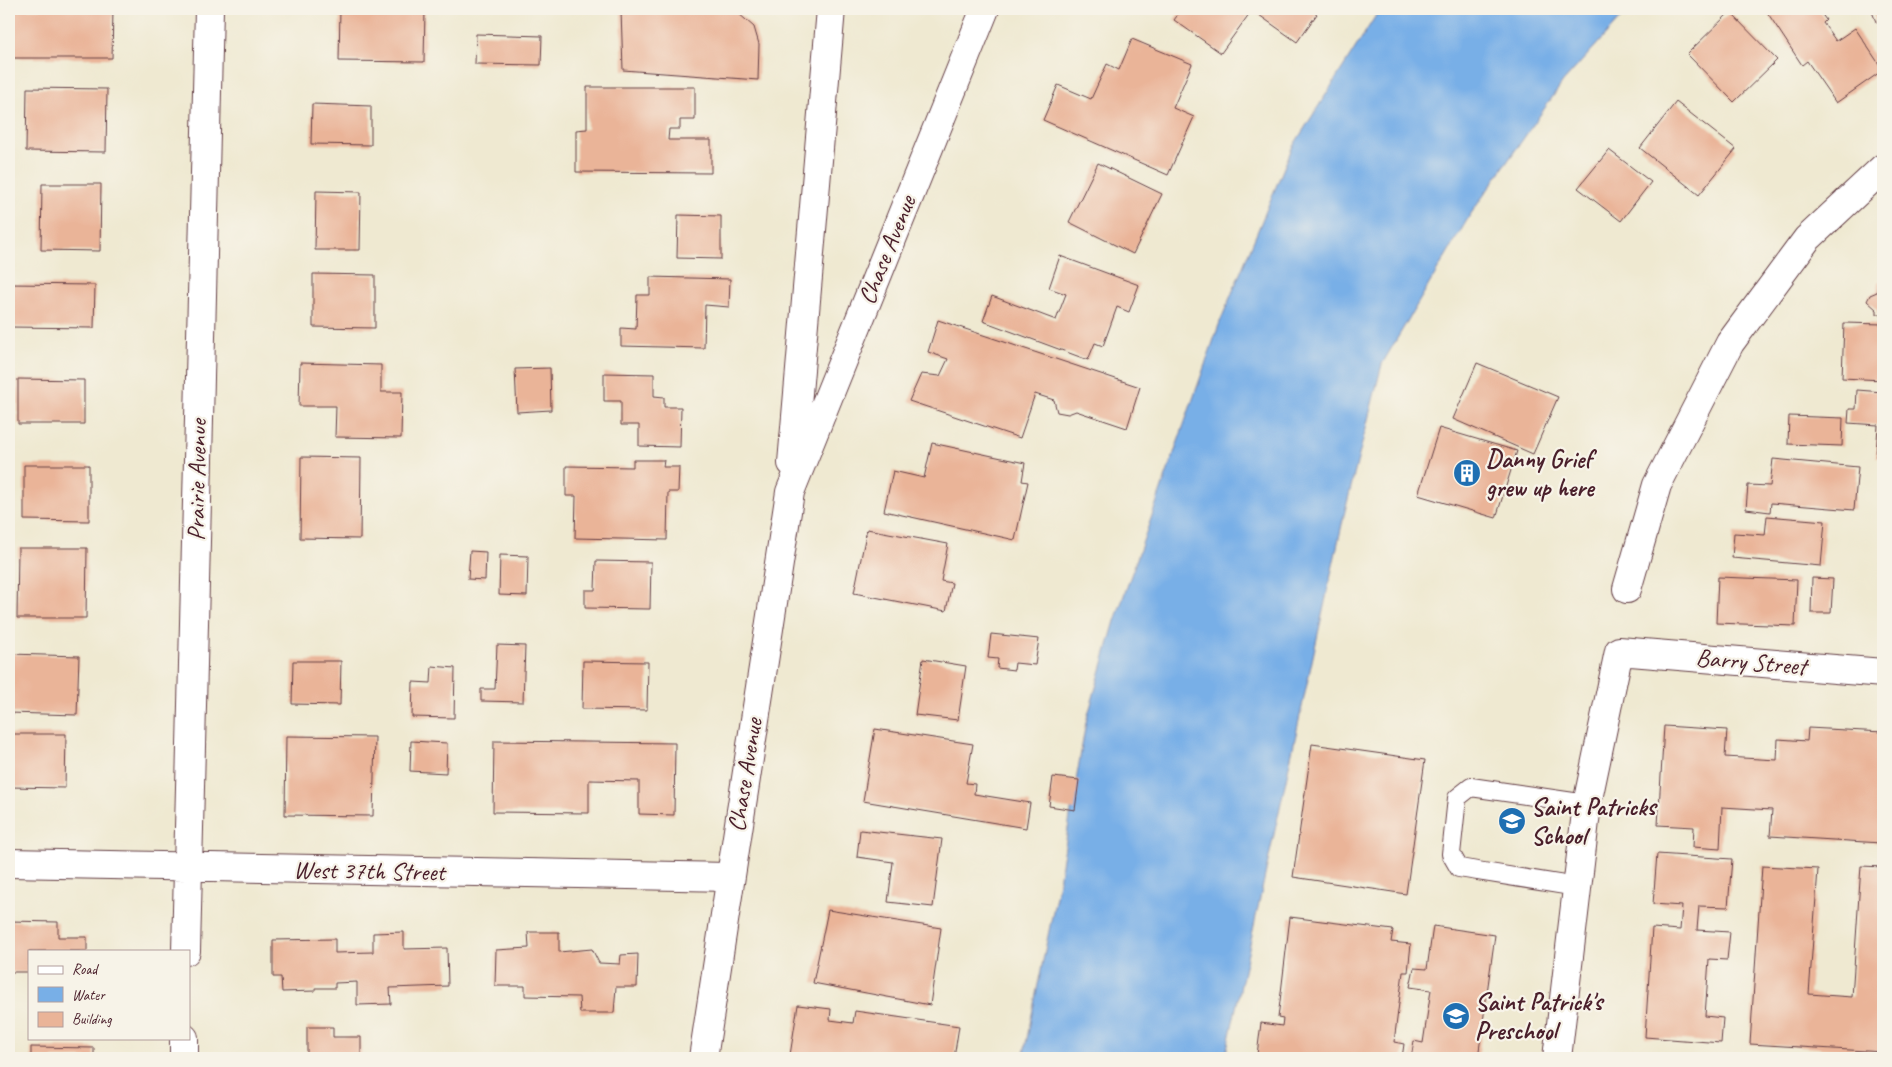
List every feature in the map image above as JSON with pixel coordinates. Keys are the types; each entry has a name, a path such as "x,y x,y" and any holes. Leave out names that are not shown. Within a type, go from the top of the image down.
{"street":[{"name":"Prairie Avenue","path":"186,950 209,9"},
{"name":"Chase Avenue","path":"703,1058 729,877 790,492 831,9"},
{"name":"Chase Avenue","path":"790,492 985,9"},
{"path":"1627,589 1658,485 1730,343 1807,239 1883,168"},
{"name":"Barry Street","path":"1587,804 1619,651 1883,673"},
{"path":"1557,1058 1587,804"},
{"name":"West 37th Street","path":"9,863 729,877"},
{"path":"184,1040 184,1058"}],"lane":[{"path":"1577,887 1458,868 1451,854 1457,798 1471,787 1587,804"}],"water":[{"path":"1380,9 1629,9 1563,82 1470,215 1382,364 1344,515 1225,1058 1023,1058 1059,882 1086,722 1115,621 1220,322 1292,148"}],"building":[{"path":"9,9 113,9 112,58 9,58"},
{"path":"340,9 425,9 424,62 339,61"},
{"path":"714,9 738,13 754,27 759,44 758,80 623,70 621,10"},
{"path":"1182,9 1310,9 1317,14 1297,42 1252,10 1221,53 1174,20"},
{"path":"1765,9 1818,9 1826,20 1823,23 1836,41 1855,28 1883,70 1836,103 1807,61 1802,65"},
{"path":"1871,9 1883,9 1883,19 1876,22"},
{"path":"1730,12 1777,60 1734,102 1687,54"},
{"path":"476,34 542,36 541,65 475,64"},
{"path":"1132,39 1192,64 1173,108 1194,117 1168,175 1043,120 1058,85 1091,99 1107,64 1119,70"},
{"path":"587,87 695,87 695,120 680,120 680,129 669,129 668,140 711,140 711,173 576,172 576,130 587,129"},
{"path":"27,88 107,89 106,152 26,151"},
{"path":"1676,102 1736,149 1699,195 1640,148"},
{"path":"312,104 371,106 371,145 311,144"},
{"path":"1609,150 1651,182 1621,221 1578,188"},
{"path":"1098,163 1162,194 1133,254 1069,222"},
{"path":"42,184 101,184 100,251 41,250"},
{"path":"316,191 361,192 360,250 315,250"},
{"path":"678,215 721,216 721,259 677,258"},
{"path":"1060,256 1139,285 1129,312 1117,307 1103,346 1095,343 1088,360 983,321 992,296 1056,320 1066,294 1049,288"},
{"path":"313,274 375,275 375,328 313,327"},
{"path":"650,277 730,279 729,307 705,305 704,348 621,346 621,328 636,329 637,295 650,295"},
{"path":"1883,280 1883,314 1877,314 1877,310 1867,301 1870,295 1877,292 1878,282"},
{"path":"9,284 95,285 94,328 9,327"},
{"path":"938,320 1140,387 1127,428 1076,411 1068,414 1057,412 1054,400 1035,394 1020,438 909,401 921,374 940,376 948,359 928,352"},
{"path":"1844,323 1883,324 1883,380 1842,378"},
{"path":"300,363 381,365 381,392 402,392 401,438 335,437 336,406 299,406"},
{"path":"1477,363 1558,397 1533,454 1453,419"},
{"path":"550,368 551,410 517,412 515,369"},
{"path":"604,373 654,374 654,396 664,397 664,407 681,407 680,447 639,446 639,425 621,425 621,401 604,401"},
{"path":"18,379 84,380 84,424 18,424"},
{"path":"1857,390 1883,392 1883,457 1876,457 1878,425 1848,423 1849,409 1856,409"},
{"path":"1789,416 1843,418 1842,446 1788,444"},
{"name":"Danny Grief grew up here","path":"1439,428 1517,451 1496,518 1418,495"},
{"path":"932,443 1025,463 1022,481 1028,482 1015,540 884,511 893,471 924,478"},
{"path":"301,457 361,458 360,539 300,538"},
{"path":"1773,459 1858,467 1854,510 1771,503 1770,512 1746,509 1748,485 1770,486"},
{"path":"633,460 664,460 663,467 679,467 678,492 668,492 667,540 575,538 576,496 566,496 566,466 633,467"},
{"path":"24,465 89,465 89,521 24,520"},
{"path":"1767,516 1825,521 1821,566 1732,558 1734,533 1765,535"},
{"path":"867,529 948,544 941,581 952,583 946,611 854,593"},
{"path":"18,548 87,548 86,618 17,618"},
{"path":"470,551 486,552 485,580 468,579"},
{"path":"500,555 528,556 527,596 499,595"},
{"path":"596,561 651,562 650,609 585,608 585,590 595,590"},
{"path":"1718,577 1797,580 1795,626 1716,623"},
{"path":"1812,578 1833,579 1831,613 1811,613"},
{"path":"991,634 1039,639 1035,665 1015,663 1014,670 997,668 998,659 988,658"},
{"path":"497,645 525,646 523,702 481,701 481,689 495,689"},
{"path":"9,654 79,656 77,715 9,713"},
{"path":"923,659 966,666 958,720 915,715"},
{"path":"293,661 341,661 340,705 292,704"},
{"path":"583,661 648,662 647,710 582,709"},
{"path":"432,666 455,668 454,718 412,717 413,682 431,683"},
{"path":"1664,726 1727,730 1725,757 1777,760 1778,739 1807,741 1808,728 1883,732 1883,816 1881,843 1770,836 1772,810 1722,807 1720,849 1693,847 1694,827 1658,825"},
{"path":"875,729 973,744 966,783 975,784 974,794 1030,803 1026,828 863,801"},
{"path":"9,734 66,734 65,788 9,787"},
{"path":"286,736 375,737 373,816 285,815"},
{"path":"411,741 447,743 446,773 410,771"},
{"path":"494,741 675,743 674,815 639,814 639,781 589,780 589,813 493,812"},
{"path":"1312,744 1425,760 1406,894 1293,877"},
{"path":"1053,777 1079,780 1075,810 1049,806"},
{"path":"860,830 942,839 933,907 888,902 893,862 857,857"},
{"path":"1657,854 1732,859 1728,907 1699,906 1697,930 1730,932 1727,960 1709,959 1705,1016 1723,1018 1721,1043 1645,1037 1652,928 1680,930 1682,906 1653,904"},
{"path":"1762,866 1818,869 1809,994 1852,997 1861,866 1883,867 1883,1052 1750,1044"},
{"path":"828,910 941,928 930,1005 813,983"},
{"path":"1290,917 1393,930 1391,942 1411,944 1408,972 1403,972 1394,1042 1404,1044 1402,1058 1285,1058 1257,1055 1261,1023 1282,1026 1283,1019 1278,1018"},
{"path":"9,921 58,922 58,937 87,937 87,950 28,950 28,972 9,972"},
{"name":"Saint Patrick's Preschool","path":"1433,926 1495,935 1478,1058 1411,1058 1414,1041 1423,1043 1431,990 1410,987 1414,968 1427,969"},
{"path":"404,932 404,949 447,948 448,986 390,988 391,1004 357,1005 357,982 335,983 335,988 315,988 315,991 282,992 281,977 273,977 273,940 335,939 335,953 373,952 373,933"},
{"path":"528,932 559,932 559,952 592,949 599,963 620,964 621,955 638,954 637,987 616,987 614,1013 580,1013 579,997 525,996 525,986 495,986 496,950 529,948"},
{"path":"798,1005 831,1009 830,1020 853,1023 855,1011 959,1026 954,1058 804,1058 790,1055"},
{"path":"307,1027 333,1027 333,1037 361,1037 361,1058 307,1058"},
{"path":"31,1047 94,1048 94,1058 31,1058"}],"place":[{"name":"Danny Grief grew up here","path":"1467,473"},
{"name":"Saint Patricks School","path":"1512,821"},
{"name":"Saint Patrick's Preschool","path":"1456,1016"}]}
